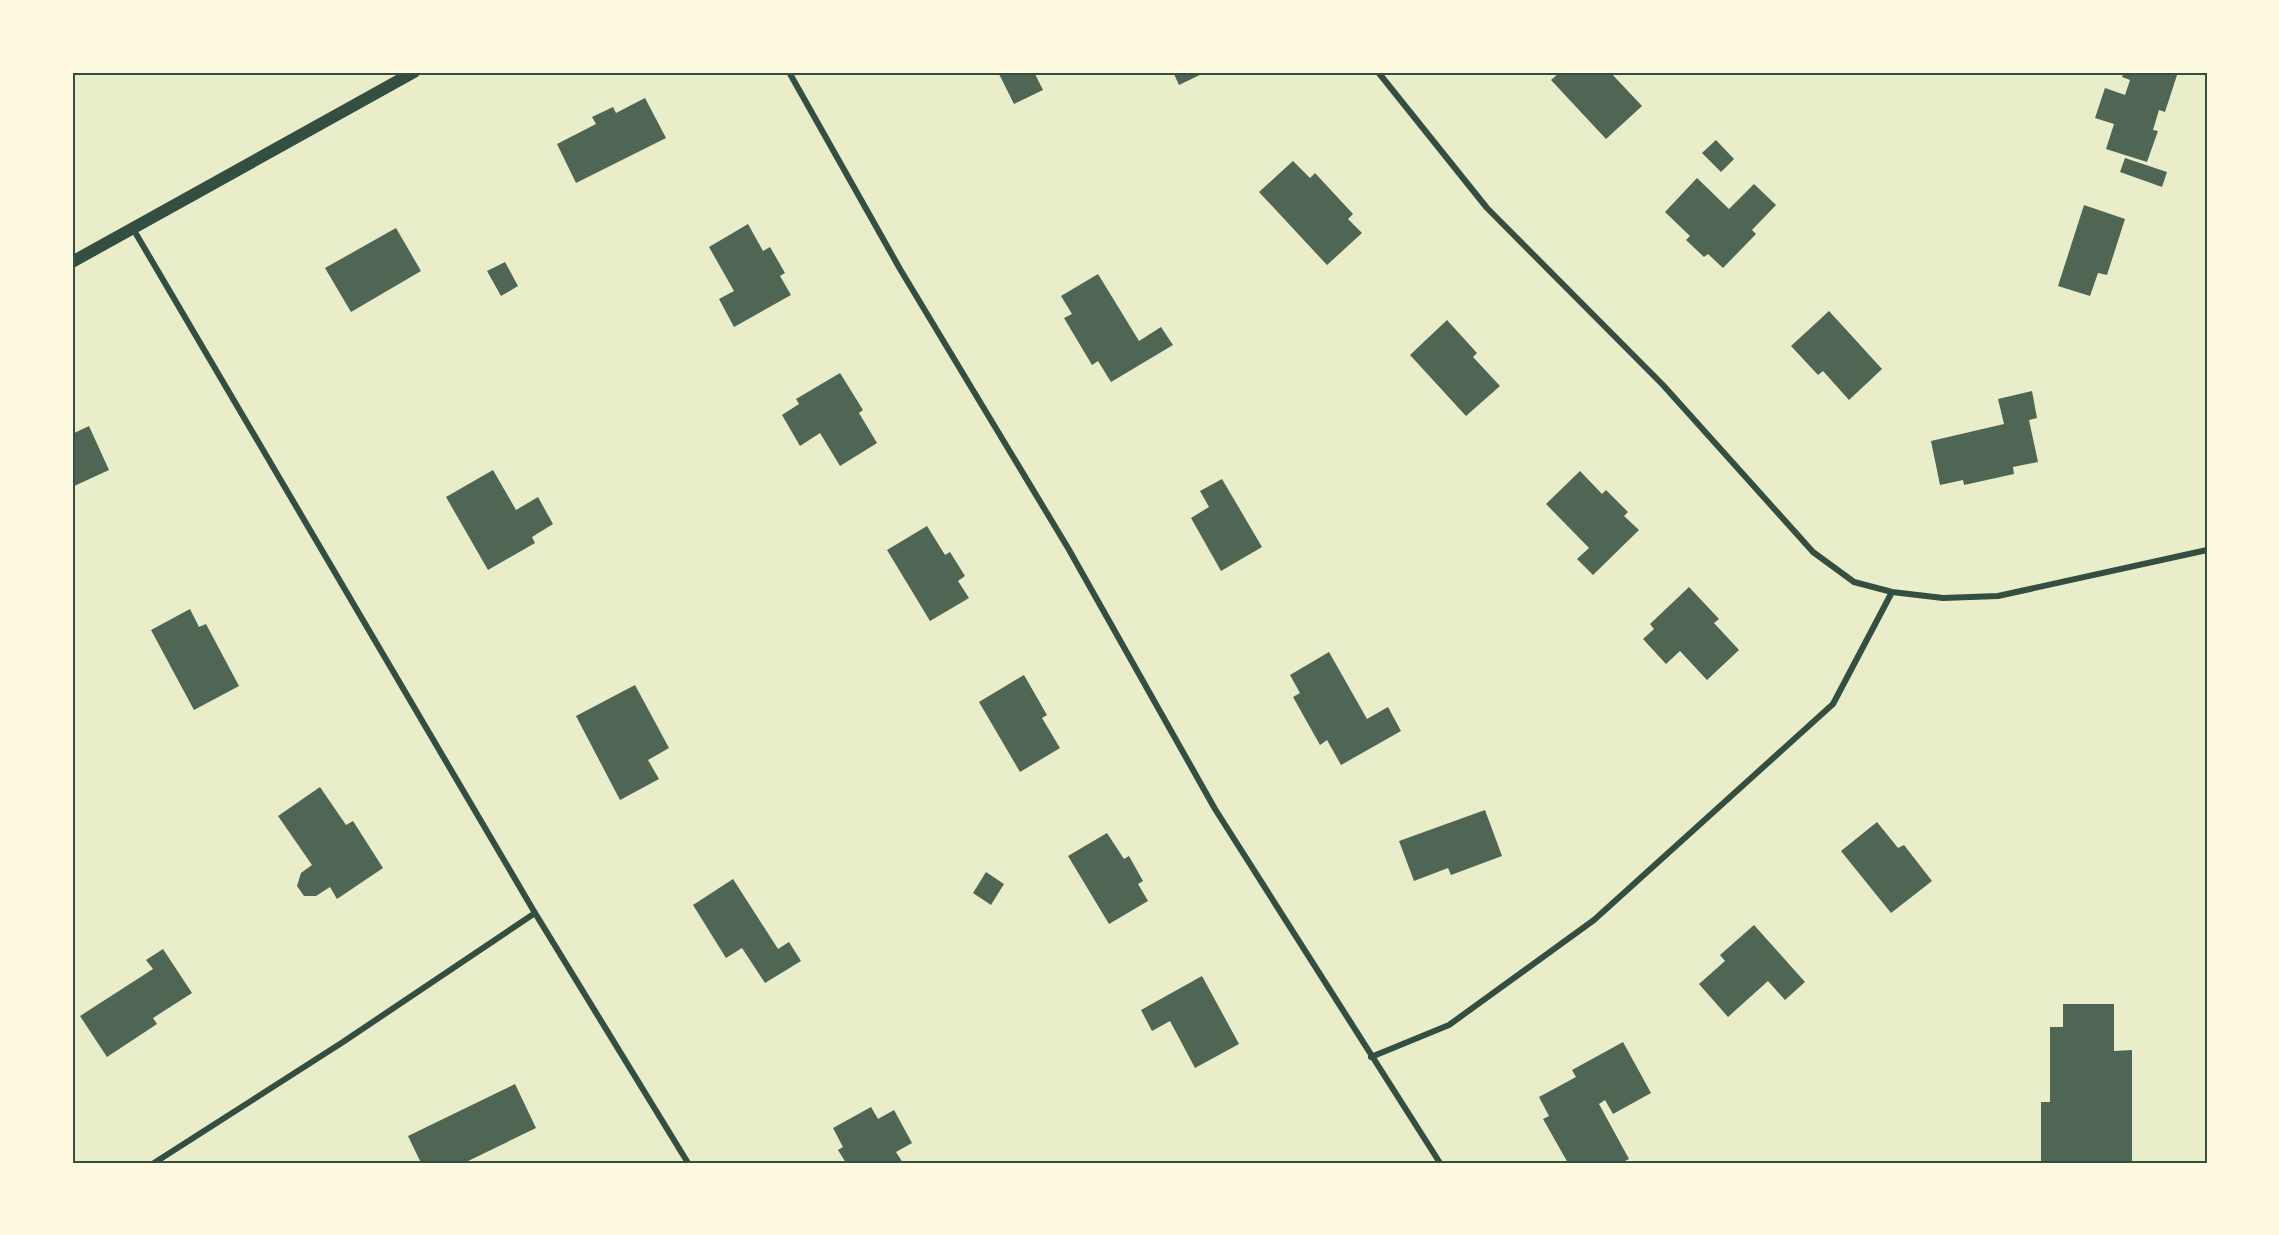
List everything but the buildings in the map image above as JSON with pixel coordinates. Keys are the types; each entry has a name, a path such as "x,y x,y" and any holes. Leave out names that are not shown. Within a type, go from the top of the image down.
{"main road":[{"path":"72,262 414,72"}],"street":[{"path":"789,72 900,269 1068,548 1215,809 1440,1163"},
{"path":"1378,72 1487,208 1663,385 1814,552 1854,582 1892,592 1943,598 1998,596 2207,550"},
{"path":"132,227 535,913 688,1163"},
{"path":"1371,1057 1449,1025 1594,920 1833,704 1892,592"},
{"path":"154,1163 344,1042 535,913"}]}
